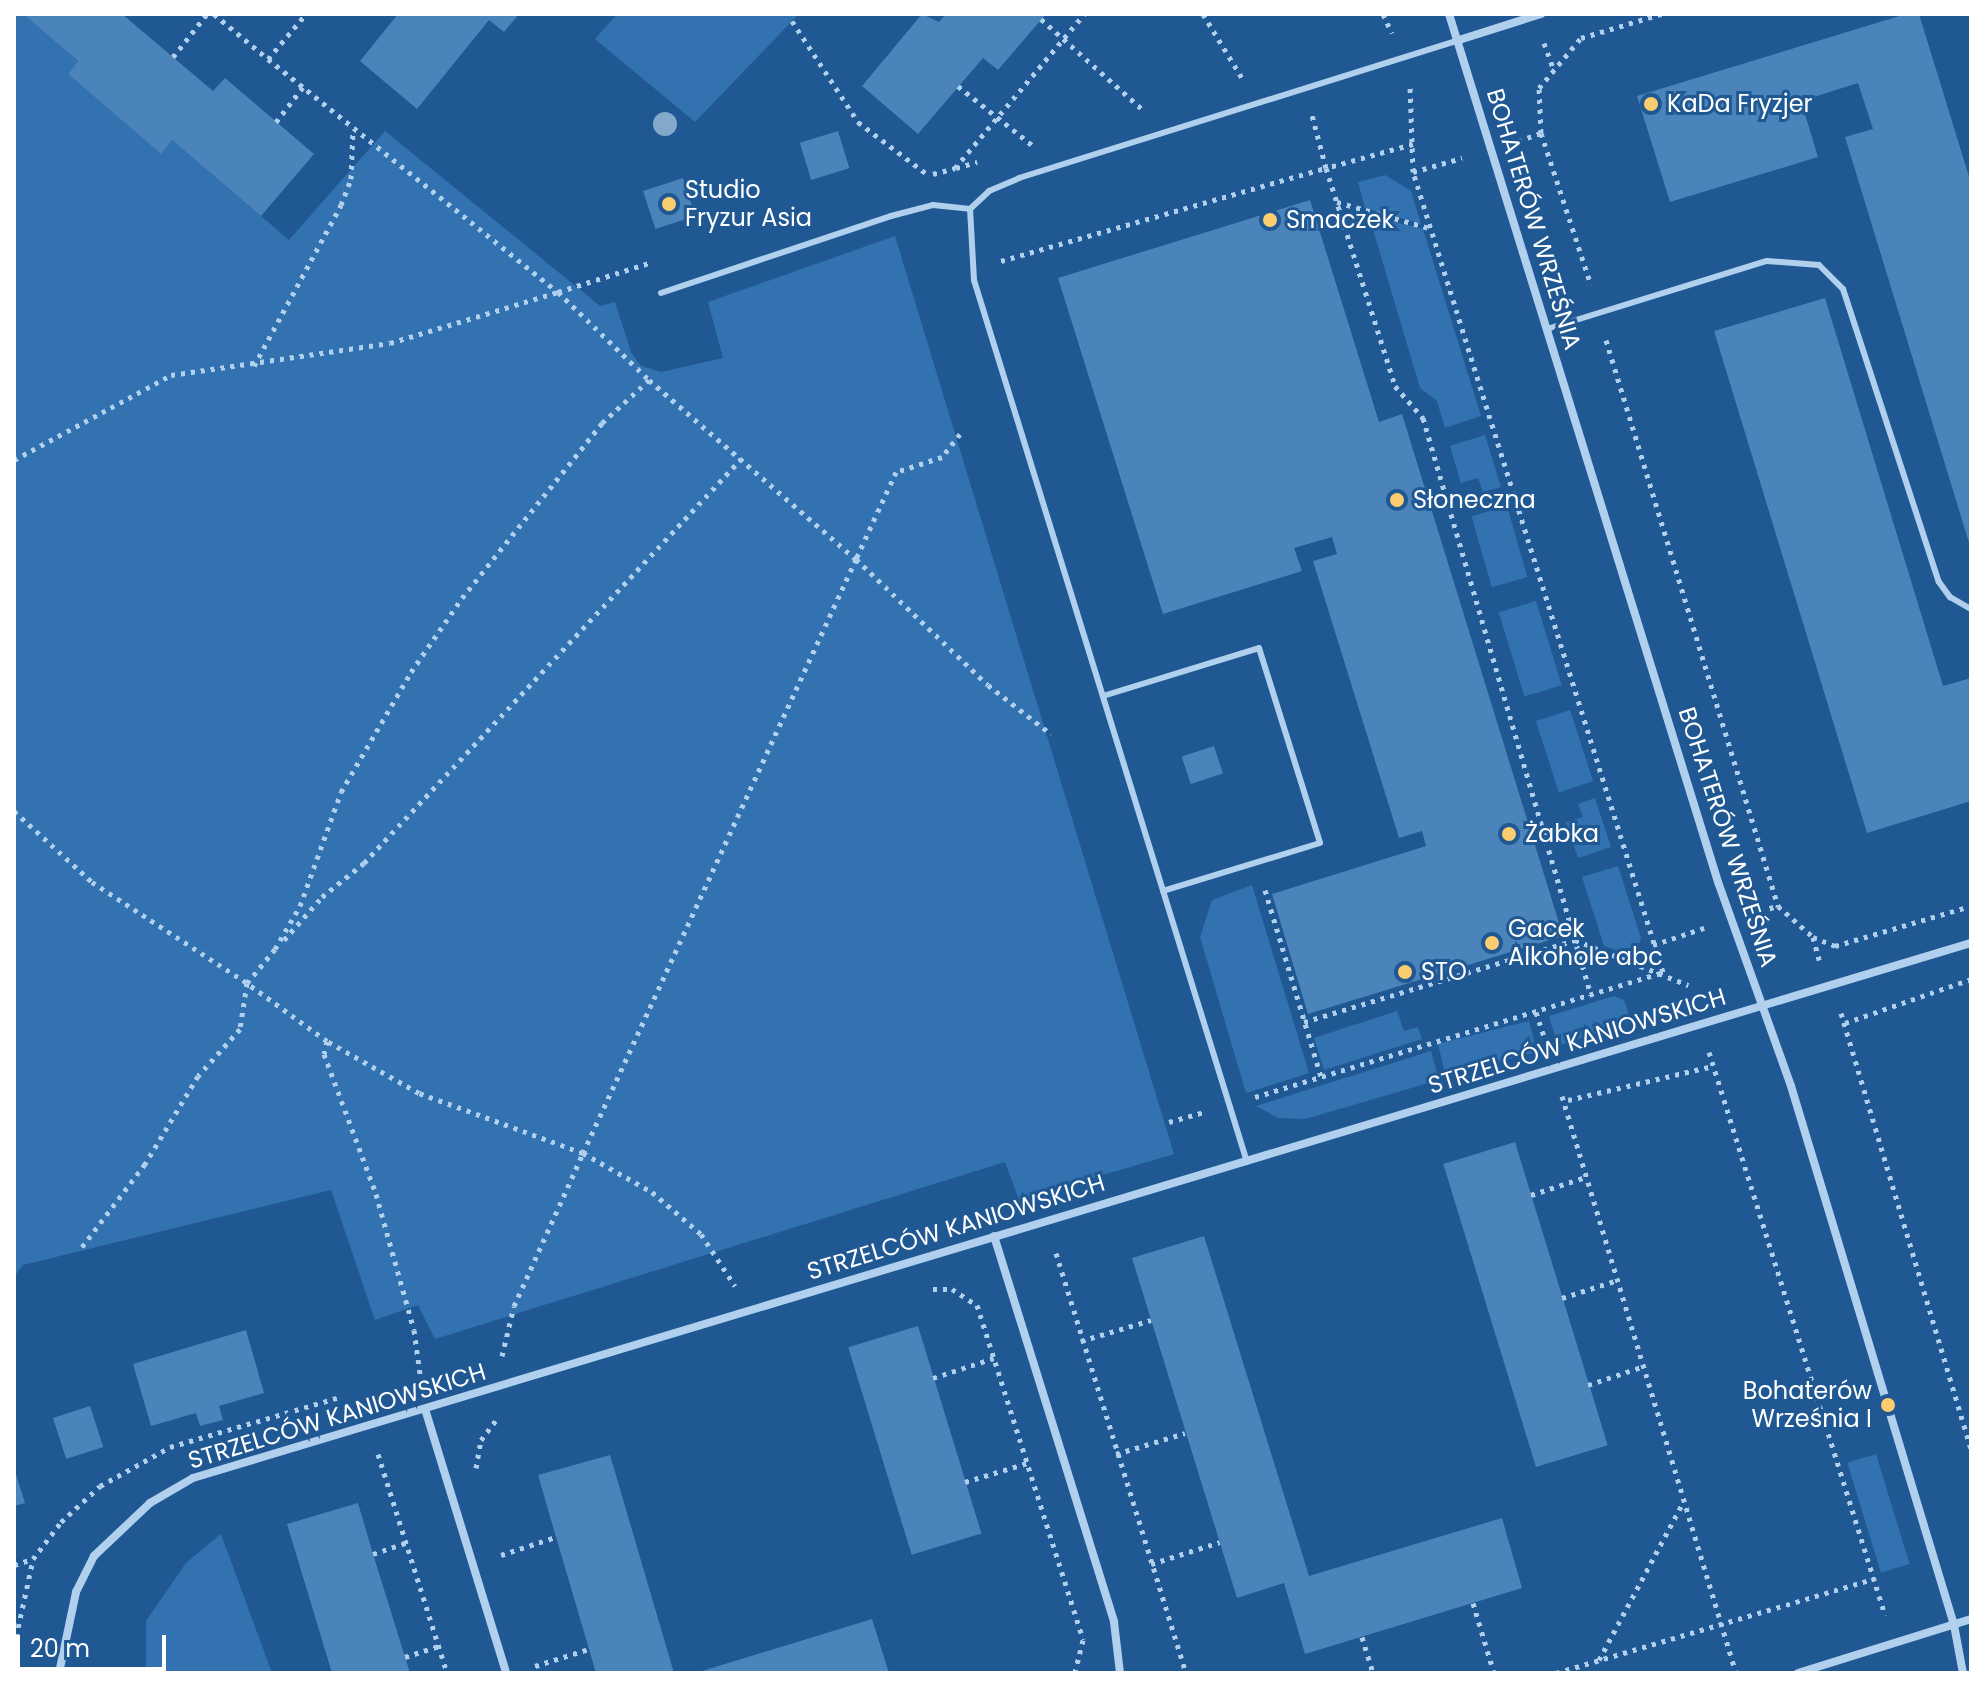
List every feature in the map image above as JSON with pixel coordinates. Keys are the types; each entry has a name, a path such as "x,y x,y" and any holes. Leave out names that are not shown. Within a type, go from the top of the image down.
{"street":[{"name":"BOHATERÓW WRZEŚNIA","path":"1449,14 1718,882 1763,1006 1954,1625 1963,1673"},
{"path":"1459,40 1541,14"},
{"name":"STRZELCÓW KANIOWSKICH","path":"59,1673 76,1592 94,1556 150,1503 193,1478 1971,943"},
{"path":"994,1236 1114,1622 1120,1673"},
{"path":"425,1409 506,1673"},
{"path":"1798,1673 1971,1619"}],"lane":[{"path":"1247,1162 973,269 970,209 989,191 1019,178 1459,40"},
{"path":"661,293 891,216 933,205 970,209"},
{"path":"1547,329 1767,261 1803,261 1831,274 1843,289 1939,582 1950,597 1971,609"},
{"path":"1103,696 1259,648 1320,843 1163,891"}],"path":[{"path":"173,57 207,14"},
{"path":"214,14 558,292 649,380 856,559 988,685 1051,734"},
{"path":"268,59 306,14"},
{"path":"955,168 1084,14"},
{"path":"1203,14 1242,78 1228,82"},
{"path":"1553,68 1581,38 1661,14"},
{"path":"1041,19 1144,111"},
{"path":"792,21 858,122 928,175"},
{"path":"958,86 1032,145"},
{"path":"276,122 303,87"},
{"path":"1305,89 1326,168 1395,386 1423,418 1591,995"},
{"path":"1413,92 1413,172 1663,972"},
{"path":"1130,115 1158,106"},
{"path":"254,366 341,205 351,179 353,128"},
{"path":"1541,133 1589,276 1596,314 1778,906"},
{"path":"1019,149 1046,140"},
{"path":"973,269 1413,144"},
{"path":"916,179 981,160"},
{"path":"1337,202 1430,229"},
{"path":"14,460 171,375 254,366 390,343 662,259"},
{"path":"275,949 300,906 341,792 411,672 462,598 602,423 649,380"},
{"path":"494,1388 514,1306 896,472 942,457 960,434"},
{"path":"79,1251 145,1164 198,1076 240,1029 247,983 275,949 322,897 364,863 741,459"},
{"path":"14,811 92,882 247,983 327,1041 419,1093 583,1153 652,1192 701,1234 748,1311"},
{"path":"1257,863 1321,1077"},
{"path":"1813,937 1835,946 1971,906"},
{"path":"1304,1022 1575,940 1663,972 1688,985"},
{"path":"1169,1122 1663,972"},
{"path":"1845,1023 1971,979"},
{"path":"1841,1011 1971,1449"},
{"path":"1536,1012 1736,1673"},
{"path":"327,1041 324,1054 376,1194 414,1330 425,1409"},
{"path":"1708,1049 1894,1643"},
{"path":"1548,1105 1713,1066"},
{"path":"1531,1195 1586,1177"},
{"path":"1068,1249 1053,1254 1186,1673"},
{"path":"1562,1298 1618,1280"},
{"path":"925,1288 952,1289 977,1305 1083,1640 1075,1673"},
{"path":"1081,1341 1151,1320"},
{"path":"933,1378 994,1358"},
{"path":"1588,1385 1644,1366"},
{"path":"480,1484 476,1470 481,1440 500,1416"},
{"path":"1116,1454 1185,1433"},
{"path":"365,1458 380,1454 447,1673"},
{"path":"965,1482 1027,1463"},
{"path":"1599,1660 1684,1500"},
{"path":"501,1555 556,1537"},
{"path":"497,1541 506,1569"},
{"path":"373,1554 407,1542"},
{"path":"1151,1564 1220,1542"},
{"path":"14,1565 33,1559"},
{"path":"1556,1673 1874,1579"},
{"path":"1473,1603 1494,1673"},
{"path":"1362,1637 1373,1673"},
{"path":"405,1657 439,1646"},
{"path":"531,1653 536,1670 589,1649"}],"shaded area":[{"path":"14,14 23,14 78,61 68,74 160,153 172,140 289,240 385,131 600,306 615,302 631,352 641,366 661,372 723,358 708,302 895,236 1174,1154 1019,1200 1005,1162 435,1339 418,1305 375,1320 331,1190 23,1265 14,1277"},
{"path":"617,14 799,14 695,122 595,39"},
{"path":"1385,175 1411,191 1421,224 1365,208 1358,182"},
{"path":"1369,216 1423,229 1481,416 1445,428 1437,401 1420,388"},
{"path":"1485,435 1501,487 1483,492 1478,478 1461,483 1450,446"},
{"path":"1507,506 1527,577 1492,587 1471,516"},
{"path":"1536,601 1562,685 1524,697 1499,612"},
{"path":"1570,710 1593,781 1559,792 1536,721"},
{"path":"1595,798 1611,847 1578,858 1566,822 1583,817 1578,804"},
{"path":"1618,866 1641,938 1635,957 1604,946 1582,877"},
{"path":"1252,885 1309,1073 1246,1093 1200,937 1212,900"},
{"path":"1614,996 1624,1000 1631,1021 1558,1046 1549,1016"},
{"path":"1397,1011 1404,1031 1418,1027 1422,1039 1324,1070 1314,1038"},
{"path":"1529,1021 1537,1052 1446,1075 1438,1044"},
{"path":"1431,1051 1439,1080 1305,1119 1278,1118 1256,1106"},
{"path":"1876,1454 1910,1564 1881,1573 1847,1463"},
{"path":"221,1534 272,1673 146,1673 146,1621 186,1563"}],"building":[{"path":"23,14 122,14 213,91 225,78 314,154 261,216 172,140 161,154 68,74 78,61"},
{"path":"398,14 519,14 504,32 489,20 417,109 360,61"},
{"path":"922,14 939,22 946,14 1046,14 998,70 983,58 918,134 862,86"},
{"path":"1906,14 1919,14 1971,183 1970,546 1845,137 1873,129 1858,83 1801,101 1818,157 1670,202 1637,96"},
{"path":"838,131 849,168 811,180 800,143"},
{"name":"Studio Fryzur Asia","path":"683,178 695,216 655,229 643,191"},
{"path":"1310,200 1379,422 1402,414 1563,936 1308,1014 1272,894 1426,846 1422,831 1399,838 1313,561 1337,554 1332,537 1294,548 1302,571 1163,614 1058,278"},
{"path":"1825,298 1943,686 1971,678 1971,801 1867,833 1714,331"},
{"path":"1214,746 1223,774 1191,784 1182,757"},
{"path":"1515,1142 1608,1445 1536,1467 1443,1164"},
{"path":"1204,1236 1309,1576 1502,1518 1522,1588 1305,1654 1284,1583 1237,1598 1132,1258"},
{"path":"918,1326 981,1534 912,1555 848,1347"},
{"path":"246,1330 264,1393 219,1406 223,1420 200,1426 196,1413 151,1426 133,1364"},
{"path":"90,1406 103,1447 66,1459 53,1418"},
{"path":"610,1455 674,1673 596,1673 556,1537 538,1475"},
{"path":"14,1468 25,1503 14,1506"},
{"path":"358,1503 410,1673 332,1673 287,1524"},
{"path":"872,1619 889,1673 699,1673 699,1672"}],"place":[{"name":"KaDa Fryzjer","path":"1651,104"},
{"name":"Studio Fryzur Asia","path":"669,204"},
{"name":"Smaczek","path":"1270,220"},
{"name":"Słoneczna","path":"1397,500"},
{"name":"Żabka","path":"1509,834"},
{"name":"Gacek Alkohole abc","path":"1492,943"},
{"name":"STO","path":"1405,972"},
{"name":"Bohaterów Września I","path":"1888,1405"}]}
